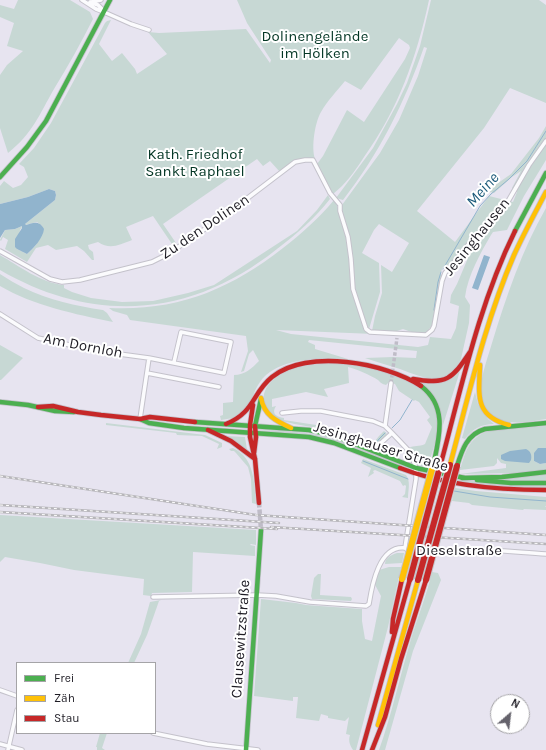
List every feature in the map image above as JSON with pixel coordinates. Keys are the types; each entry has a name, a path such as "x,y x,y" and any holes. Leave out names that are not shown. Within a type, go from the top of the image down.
{"main road":[{"path":"0,177 20,157 37,135 52,110 110,0"},
{"path":"362,750 473,347 498,270 519,221 546,173"},
{"path":"372,750 480,356 495,308 513,260 529,224 546,192"},
{"path":"226,424 243,416 253,404 262,386 273,375 281,370 302,364 324,361 360,363 400,376 436,383 448,379 456,372 473,347"},
{"path":"480,356 478,388 482,408 488,416 495,421 502,424 515,426"},
{"path":"390,647 393,618 402,579 434,462 440,427 440,417 431,395 423,387 400,376"},
{"path":"253,426 261,398 262,386"},
{"path":"261,398 268,415 275,421 291,428"},
{"name":"Jesinghauser Straße","path":"0,402 38,407 47,405 63,407 76,412 140,419 150,417 180,421 309,430 332,435 416,471 511,483 546,483"},
{"path":"253,404 253,433 251,447 254,456 259,503"},
{"name":"Jesinghauser Straße","path":"140,419 149,423 320,439 342,445 384,463 416,471 445,481 481,487 518,490 546,490"},
{"path":"372,750 387,708 426,580 457,466 467,442 476,432 482,430 546,423"},
{"path":"206,429 217,436 231,441 254,456"},
{"path":"462,478 502,477 546,472"},
{"name":"Clausewitzstraße","path":"246,749 260,530"}],"street":[{"path":"83,0 98,5 104,12"},
{"path":"83,0 96,9 131,24 150,30"},
{"path":"90,2 101,0"},
{"name":"Jesinghausen","path":"313,160 330,193 340,204 340,211 348,237 353,270 353,288 366,329 370,332 422,336 426,335 432,330 434,326 441,286 445,273 472,240 504,210 529,165 546,141"},
{"name":"Zu den Dolinen","path":"0,250 50,279 62,282 80,280 152,262 168,254 224,216 295,162 313,160"},
{"name":"Am Dornloh","path":"0,314 38,338 97,351 174,362 224,373 231,342 181,332 174,362"},
{"path":"398,333 398,338"},
{"path":"140,419 150,358"},
{"path":"147,373 218,387"},
{"path":"384,426 391,382"},
{"path":"282,413 321,411 373,421 384,426 410,452 416,471"},
{"path":"372,451 392,433"},
{"name":"Dieselstraße","path":"416,471 405,548 410,552 418,554 445,550 488,550 546,554"},
{"path":"153,597 257,595 276,596 310,602 366,606 369,604 373,581 380,565 388,554 400,547 405,548"},
{"path":"0,690 16,696"},
{"path":"8,748 16,714"},
{"path":"156,734 207,744 258,750"},
{"path":"0,744 8,748 22,750"}],"green space":[{"path":"18,0 70,0 90,12 93,19 30,131 17,146 8,153 0,128 0,75 7,65 23,51 7,46 14,23 0,17 0,5 14,9"},
{"path":"237,0 429,0 419,42 405,82 387,121 346,182 333,194 320,174 317,164 323,156 347,110 364,122 405,59 410,48 409,45 399,38 361,90 345,81 326,104 319,116 315,128 313,148 315,159 304,159 280,172 270,161 263,166 257,159 163,224 176,243 174,247 153,216 126,227 132,240 115,246 107,246 98,242 88,245 89,249 93,252 94,260 92,260 77,246 56,250 48,245 36,248 27,262 5,249 8,240 3,237 1,241 0,240 5,230 15,229 22,226 17,249 27,254 33,248 40,238 42,226 37,222 25,224 55,200 56,195 55,191 49,189 28,197 0,204 0,186 4,181 13,188 21,185 28,177 24,167 19,164 34,148 51,123 105,23 111,20 99,44 112,61 122,53 135,69 137,74 167,54 148,32 159,33 246,29 270,63 271,60 247,23"},
{"path":"431,0 539,0 546,5 546,103 510,88 484,128 417,211 455,242 489,196 513,202 517,192 512,188 521,171 494,193 490,192 491,188 511,174 539,138 546,126 546,160 524,196 507,230 493,232 479,257 469,281 465,297 470,305 469,323 461,359 449,374 441,378 426,378 365,358 416,358 417,351 309,340 308,342 315,345 315,349 348,359 313,359 289,363 278,368 268,374 260,382 248,406 243,412 234,419 221,420 220,416 223,415 223,403 233,402 234,375 238,375 251,369 259,361 253,350 249,354 244,371 241,372 248,351 246,336 130,320 127,315 113,311 109,308 158,306 180,301 202,295 243,276 263,263 310,226 334,200 336,202 347,241 354,295 365,331 374,334 276,330 291,334 418,347 428,345 430,337 451,339 456,328 459,306 450,303 451,295 468,258 461,254 449,266 443,267 440,274 442,275 433,323 428,331 423,334 414,333 403,329 397,331 372,331 382,293 381,265 392,272 409,243 379,224 374,230 362,253 379,263 380,292 369,329 366,326 355,289 349,237 342,214 342,205 380,153 399,120 418,76 427,48 424,47 400,107 379,146 343,200 336,198 373,148 397,104 407,83 420,46"},
{"path":"328,195 330,199 305,226 292,238 245,272 211,289 177,300 142,306 107,305 71,299 36,288 0,270 0,255 39,278 55,284 64,285 64,288 72,292 91,298 122,302 153,301 188,293 214,285 297,231 317,210"},
{"path":"546,208 546,419 523,422 506,422 491,416 485,408 481,387 485,365 515,274 529,240"},
{"path":"0,274 24,288 43,296 103,310 113,322 84,316 27,299 0,286"},
{"path":"0,345 23,358 1,380 0,380"},
{"path":"339,363 383,372 414,385 426,394 434,405 438,419 436,438 428,468 421,466 409,448 425,444 432,427 427,420 430,417 419,402 414,401 399,391 395,384 389,382 386,385 383,384 371,376 355,369 348,367 349,383 324,389 328,397 306,392 272,399 272,407 276,406 274,413 279,417 284,418 284,420 316,425 371,446 384,431 387,434 374,448 319,428 279,420 272,416 266,409 264,394 266,388 279,376 303,366"},
{"path":"460,371 443,425 442,416 420,383 442,383 455,376"},
{"path":"475,392 478,404 488,419 494,424 485,425 478,428 471,432 465,439 462,438"},
{"path":"106,423 205,435 222,443 222,447 217,449 219,444 202,436 177,435 176,433 106,425"},
{"path":"546,426 546,448 540,448 535,453 534,461 540,464 546,463 546,470 516,473 460,474 506,468 506,464 501,463 497,458 497,463 494,466 460,470 468,447 481,434 488,431"},
{"path":"261,431 296,432 323,436 349,443 386,459 383,460 326,438 305,434"},
{"path":"226,436 245,437 247,450"},
{"path":"233,448 246,458 252,472 256,504 252,503 251,479 248,467 234,451 229,449"},
{"path":"363,459 406,475 409,483 408,498 402,497 405,494 406,486 403,486 400,481 375,470 373,471 374,473 368,477 371,468 361,463"},
{"path":"546,474 546,480 506,480 491,478"},
{"path":"458,479 511,486 546,486 546,488 490,485 457,481"},
{"path":"455,488 546,497 546,510 523,510 472,505 469,503 452,501"},
{"path":"0,515 256,530 256,545 250,545 255,546 255,556 193,552 192,592 152,593 151,596 143,595 144,579 74,570 5,557 0,562"},
{"path":"397,553 404,553 402,563 385,564 389,557"},
{"path":"389,567 401,567 388,627 356,750 353,750 350,745 350,735 346,734 349,717 345,721 328,718 328,716 321,714 319,721 296,718 298,697 293,697 293,701 254,696 261,599 306,605 362,609 365,639 372,641 381,596 374,583 379,570"},
{"path":"432,572 438,573 441,580 413,651 385,750 379,750 411,639"},
{"path":"318,574 321,574 320,595 351,597 351,601 312,599 311,596 314,578"},
{"path":"161,600 159,601 147,635 134,662 128,662 141,634 150,602"},
{"path":"100,734 107,734 102,748 105,750 97,750 96,747"}],"water":[{"path":"49,189 55,191 55,200 25,224 38,223 44,229 40,239 27,254 15,247 15,239 22,226 15,229 5,230 0,238 0,204 28,197"},
{"path":"484,255 490,257 478,290 472,288"},
{"path":"538,448 546,448 546,463 540,464 534,461 534,453"},
{"path":"526,449 531,455 531,460 529,463 505,461 501,459 501,455 510,451"}],"waterway":[{"name":"Meine","path":"443,269 480,206 527,161 546,131"},
{"name":"Meine","path":"434,310 441,272"},
{"name":"Meine","path":"392,428 400,420 412,400"},
{"name":"Meine","path":"373,447 385,433"},
{"path":"363,461 408,479"},
{"path":"454,491 490,497 546,501"}],"tunnel":[{"path":"391,383 397,338"},
{"path":"259,503 261,530"}],"railway":[{"path":"0,476 256,515 546,535"},
{"path":"0,505 279,523"},
{"path":"0,512 277,529"},
{"path":"271,527 546,544"}],"traffic: fast":[{"path":"0,177 27,147 46,121 110,0"},
{"path":"515,231 546,173"},
{"path":"421,386 435,402 440,421 434,462"},
{"path":"255,426 261,399"},
{"path":"0,402 28,405 55,411 74,412"},
{"path":"140,419 149,423 184,428 309,437 334,443 400,468"},
{"path":"195,422 309,430 332,435 416,468 465,478"},
{"path":"457,466 466,443 479,431 485,429 546,423"},
{"path":"462,478 502,477 546,472"},
{"path":"477,480 511,483 546,483"},
{"path":"246,750 261,530"}],"traffic: slow":[{"path":"450,465 478,358 494,306 514,255 546,192"},
{"path":"480,365 479,386 481,403 484,410 498,421 509,425"},
{"path":"261,398 268,413 280,423 291,428"},
{"path":"402,579 434,462"},
{"path":"378,725 418,580"}],"traffic: jam":[{"path":"441,463 481,316 502,259 515,231"},
{"path":"413,379 434,381 448,378 453,374 470,352"},
{"path":"226,424 243,414 260,389 272,377 287,368 305,363 325,361 368,365 406,378 421,386"},
{"path":"250,425 253,405"},
{"path":"38,407 53,406 78,412 101,415 140,419 150,417 195,422"},
{"path":"250,425 250,437 255,459 259,503"},
{"path":"254,453 256,437 255,426"},
{"path":"208,430 231,441 255,459"},
{"path":"410,579 441,463"},
{"path":"418,580 450,465"},
{"path":"426,580 457,466"},
{"path":"400,468 435,479 472,486 546,490"},
{"path":"392,632 393,619 402,579"},
{"path":"362,750 410,579"},
{"path":"372,750 385,717 401,659 426,580"}],"park label":[{"name":"Dolinengelände im Hölken","path":"315,46"},
{"name":"Kath. Friedhof Sankt Raphael","path":"195,164"}]}
